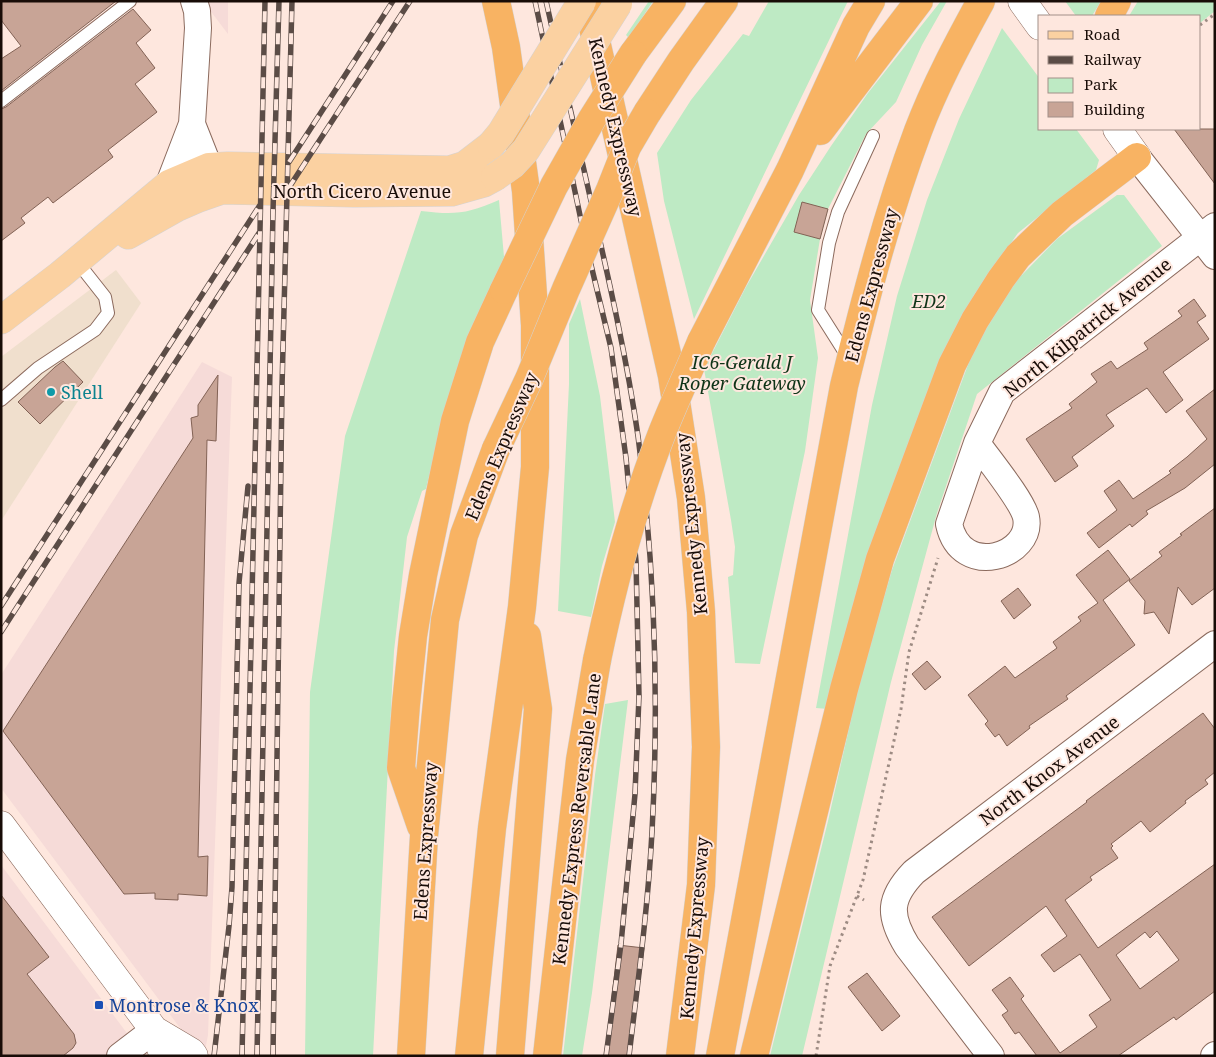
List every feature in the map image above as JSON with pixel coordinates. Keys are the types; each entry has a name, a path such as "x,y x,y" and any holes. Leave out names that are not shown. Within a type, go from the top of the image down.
{"highway":[{"path":"469,1056 492,828 522,608 535,468 535,325 526,191 506,47 496,1"},
{"name":"Kennedy Expressway","path":"587,1 672,376 691,498 701,612 706,747 701,885 680,1056"},
{"path":"424,836 401,768 413,636 423,575 455,421 480,342 554,186 592,119 633,54 672,1"},
{"name":"Edens Expressway","path":"411,1056 424,836 445,620 464,535 496,449 529,379 610,190 626,147 681,61 724,1"},
{"path":"790,170 856,26 871,1"},
{"path":"790,170 919,1"},
{"name":"Edens Expressway","path":"720,1056 850,361 887,222 918,129 956,48 981,1"},
{"path":"1109,15 1116,1"},
{"path":"754,1056 844,689 880,558 952,365 975,320 1018,256 1062,214 1137,156"},
{"name":"Kennedy Express Reversable Lane","path":"547,1056 580,760 597,660 611,594 628,533 662,434 701,342 790,170"},
{"path":"510,1056 538,709 522,608"}],"main road":[{"name":"North Cicero Avenue","path":"1,320 70,269 169,184 209,167 449,170 466,165 491,145 501,133 582,1"},
{"path":"1022,1 1038,23"},
{"name":"North Cicero Avenue","path":"70,269 176,208 222,190 354,193 452,192 484,183 512,165 526,150 618,3"},
{"path":"1118,130 1137,156"},
{"path":"1,825 154,1030 164,1056"},
{"path":"154,1030 191,1052 194,1056"}],"street":[{"path":"169,184 192,124 198,28 197,10 194,1"},
{"path":"192,124 209,167"},
{"path":"1137,156 1210,240"},
{"name":"North Kilpatrick Avenue","path":"949,524 977,443 1002,392 1210,240"},
{"path":"949,524 952,536 958,546 967,552 989,558 1004,554 1014,547 1021,539 1025,528 1026,518 1022,508 977,443"},
{"name":"North Knox Avenue","path":"990,1056 898,932 894,919 893,905 898,892 914,872 1215,644"},
{"path":"120,1056 154,1030"}],"lane":[{"path":"1,101 130,1"},
{"path":"850,361 818,310 830,243 838,212 873,136"},
{"path":"1,400 38,368 95,330 108,312 105,297 70,269"}],"path":[{"path":"1201,24 1215,14"},
{"path":"816,1056 830,966 862,880 901,709 909,652 949,524"},
{"path":"857,896 864,900"}],"shaded area":[{"path":"203,1 228,1 228,34"},
{"path":"116,270 141,303 1,521 1,357"},
{"path":"202,362 232,377 208,1035 204,1056 201,1056 1,788 1,675"},
{"path":"1,865 144,1056 1,1056"}],"green space":[{"path":"649,1 653,1 629,38 626,35"},
{"path":"769,1 848,1 694,319 664,201 657,153 691,100 743,34 749,36"},
{"name":"IC6-Gerald J Roper Gateway","path":"941,1 947,1 922,45 896,102 866,134 828,209 820,239 810,300 818,358 805,451 760,664 735,663 728,577 733,575 735,547 704,369 746,287 799,195 868,93"},
{"path":"1065,1 1101,1 1093,15 1075,15"},
{"path":"1138,1 1215,1 1215,11 1201,22 1201,15 1130,15"},
{"name":"ED2","path":"1002,28 1038,76 1038,130 1077,130 1099,160 1096,170 1018,233 974,295 936,375 828,709 816,708 872,405 897,296 927,200 959,119"},
{"path":"1117,195 1124,195 1162,246 977,394 937,513 891,682 802,1056 770,1056 828,821 860,680 892,570 972,354 1018,275 1022,275 1057,239"},
{"path":"499,200 504,257 462,357 444,413 426,489 422,491 407,537 394,651 373,1056 305,1056 310,692 345,436 421,211 452,213 469,211"},
{"path":"580,299 600,396 615,522 602,566 591,617 558,611 569,384 569,324"},
{"path":"628,700 592,993 582,1056 563,1056 595,775 605,704"}],"building":[{"path":"1,1 116,1 1,91 1,59 21,46 1,20"},
{"path":"133,9 151,30 136,43 155,68 135,84 157,112 108,150 113,157 53,203 48,197 21,218 25,223 1,241 1,109"},
{"path":"1215,129 1215,184 1175,130"},
{"path":"802,202 828,209 820,239 794,232"},
{"path":"1194,299 1206,316 1197,322 1209,339 1163,372 1183,400 1166,413 1147,388 1106,415 1114,426 1072,457 1078,466 1055,482 1026,439 1072,408 1069,404 1097,382 1091,374 1111,361 1117,369 1148,349 1144,343 1182,316 1178,311"},
{"name":"Shell","path":"63,361 83,382 40,424 18,402"},
{"path":"218,375 216,441 207,440 198,857 208,856 207,896 178,894 178,900 155,899 155,893 124,894 3,731 193,438 191,418 198,416 198,405"},
{"path":"1215,389 1215,464 1185,488 1146,511 1148,514 1132,527 1130,524 1099,548 1087,533 1117,510 1104,491 1119,480 1133,499 1171,473 1169,471 1207,439 1186,411"},
{"path":"1215,508 1215,588 1192,605 1178,587 1169,634 1154,612 1144,614 1145,601 1129,581 1162,556 1159,552 1182,535 1180,534"},
{"path":"1108,550 1130,579 1103,600 1135,645 1066,696 1068,699 1029,726 1030,728 1007,746 999,734 995,737 985,724 988,721 968,695 1005,666 1015,678 1057,648 1053,642 1081,621 1078,617 1098,603 1076,575"},
{"path":"1018,588 1031,605 1014,619 1001,601"},
{"path":"927,661 941,677 925,690 912,674"},
{"path":"1203,713 1215,729 1215,772 1205,780 1208,784 1185,801 1186,803 1150,832 1141,821 1111,844 1113,846 1111,848 1118,858 1090,877 1092,880 1065,900 1098,948 1215,864 1215,991 1176,1020 1174,1017 1118,1056 1037,1056 1019,1032 1015,1034 1002,1015 1008,1011 992,990 1010,977 1024,996 1021,999 1060,1053 1097,1027 1089,1015 1111,1000 1080,954 1054,972 1041,955 1067,936 1046,906 969,966 932,917","holes":["1157,931 1179,960 1140,989 1116,955 1145,932 1150,938"]},
{"path":"1,895 49,957 27,974 74,1034 76,1043 63,1056 1,1056"},
{"path":"618,945 644,948 630,1056 605,1056"},
{"path":"867,973 900,1016 882,1031 848,987"}],"railway":[{"path":"242,1056 265,1"},
{"path":"257,1056 273,211 279,1"},
{"path":"273,1056 282,387 292,1"},
{"path":"289,162 393,1"},
{"path":"288,189 410,1"},
{"path":"535,1 586,244 611,348 626,458 636,561 639,696 635,794 621,944 606,1056"},
{"path":"546,1 606,266 634,408 644,485 652,584 655,684 652,832 648,888 629,1056"},
{"path":"1,606 260,205"},
{"path":"1,632 259,233"},
{"path":"214,1056 232,887 239,583 248,486"}],"place":[{"name":"Shell","path":"51,392"},
{"name":"Montrose & Knox","path":"99,1005"}]}
